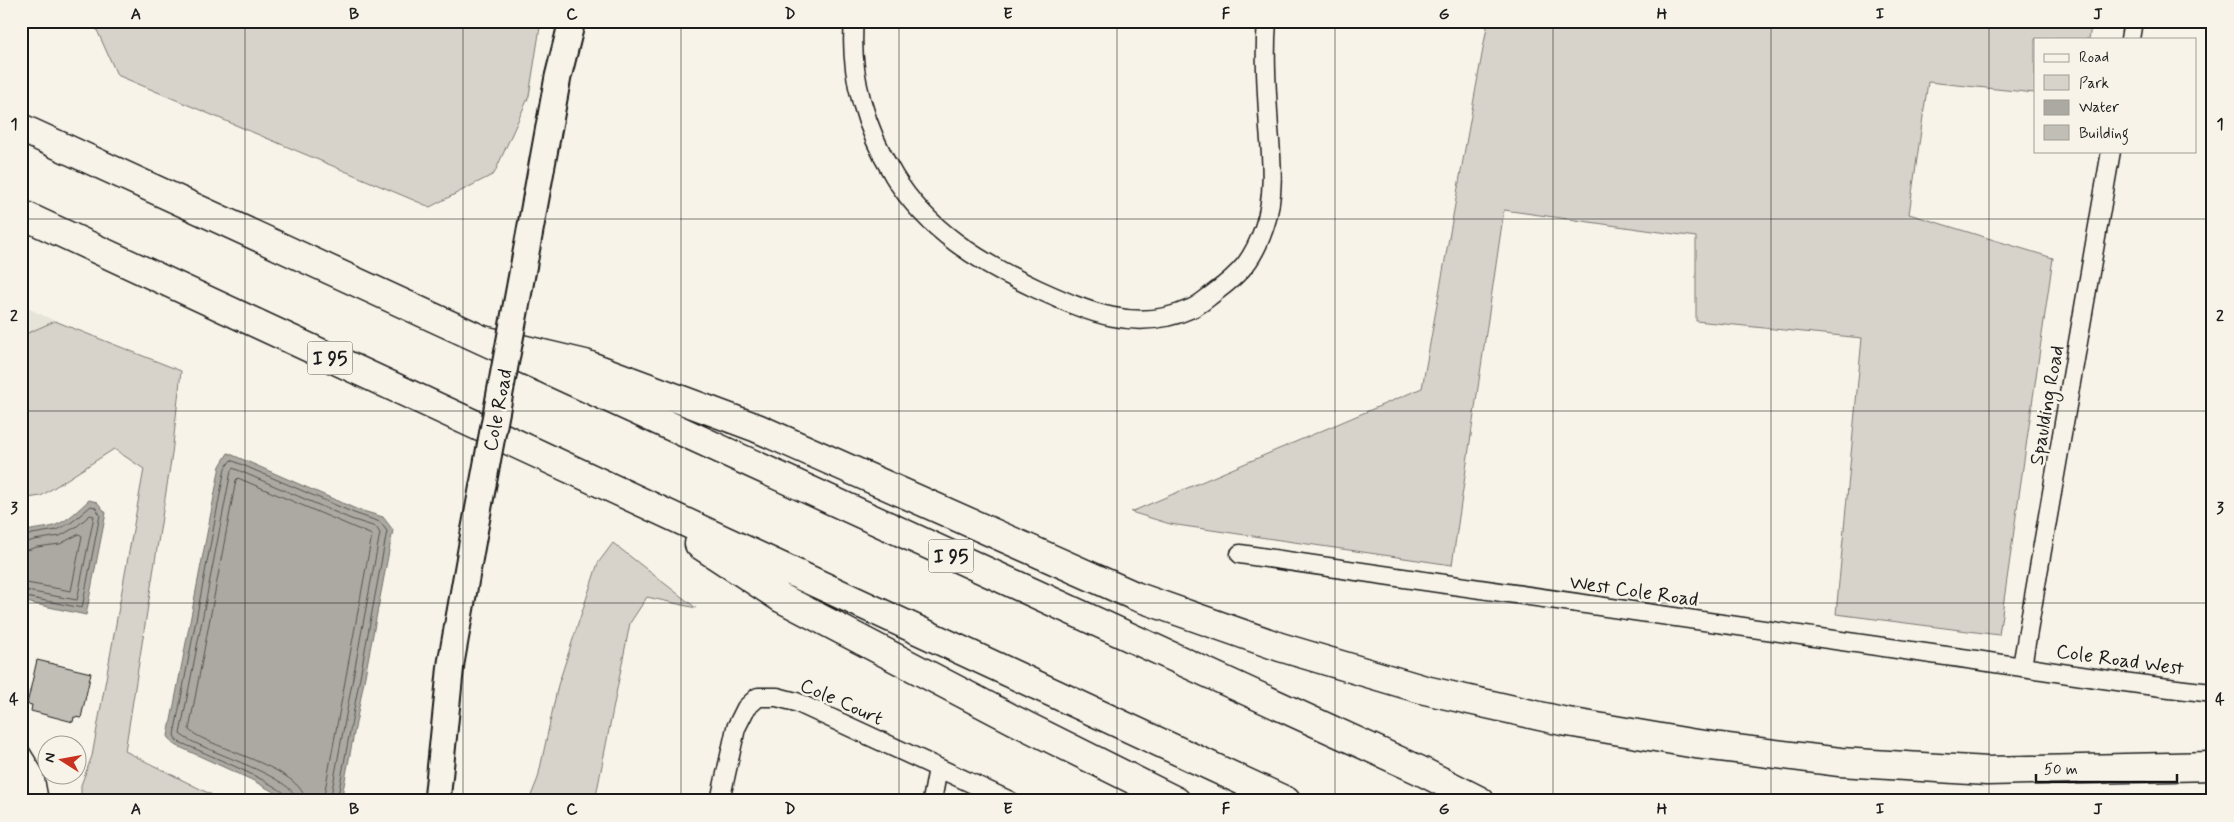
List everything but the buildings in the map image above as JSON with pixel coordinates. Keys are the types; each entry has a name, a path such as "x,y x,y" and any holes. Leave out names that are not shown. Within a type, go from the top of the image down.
{"highway":[{"name":"I 95","path":"21,128 1410,766 1480,801"},
{"name":"I 95","path":"21,214 1286,801"},
{"path":"483,340 585,364 757,428 1135,596 1280,647 1425,690 1562,721 1696,744 1840,762 1987,770 2213,766"},
{"path":"620,492 781,598 1014,720 1176,801"}],"street":[{"name":"Cole Road","path":"438,801 451,663 558,77 572,21"},
{"path":"854,21 854,60 858,89 868,123 894,177 938,229 969,253 1008,276 1101,316 1137,320 1161,318 1193,309 1234,279 1244,268 1256,246 1269,211 1271,155 1265,67 1267,21"},
{"path":"2130,38 2133,21"},
{"name":"Spaulding Road","path":"2022,666 2110,152"},
{"name":"West Cole Road","path":"1240,554 2022,666"},
{"name":"Cole Road West","path":"2022,666 2157,687 2213,693"},
{"name":"Cole Court","path":"720,801 736,728 746,708 758,697 776,697 796,702 1010,801"},
{"path":"21,753 34,774 39,801"},
{"path":"932,801 938,768"}],"shaded area":[{"path":"21,305 55,321 21,336"}],"green space":[{"path":"93,21 541,21 529,96 494,174 430,207 117,75"},
{"path":"1488,21 2092,21 2089,38 2034,38 2034,93 1928,82 1909,214 2053,258 1999,635 1836,614 1862,338 1696,321 1696,237 1504,210 1452,565 1170,524 1131,512 1422,388"},
{"path":"55,321 181,371 172,454 125,751 224,801 81,801 81,784 88,784 88,767 92,756 144,469 114,449 41,496 21,499 21,336"},
{"path":"613,543 696,608 647,597 630,623 595,801 529,801 538,778 558,685 598,563"}],"water":[{"path":"228,453 356,509 383,517 393,530 341,801 290,801 252,780 173,744 168,736 220,466"},
{"path":"89,500 97,502 106,513 86,615 21,601 21,534 61,523"}]}
